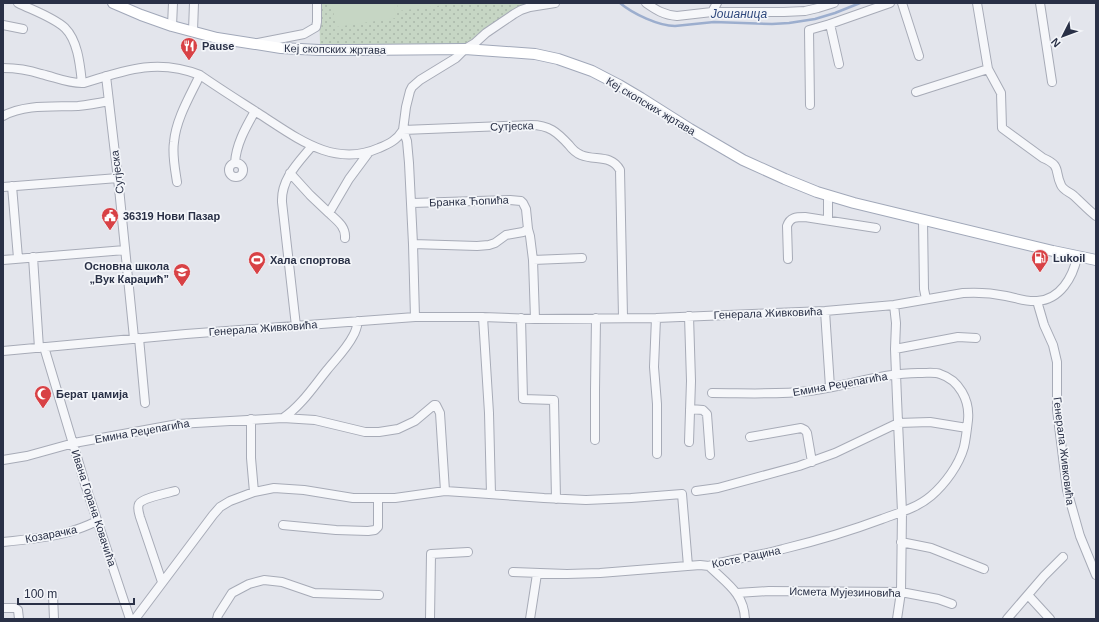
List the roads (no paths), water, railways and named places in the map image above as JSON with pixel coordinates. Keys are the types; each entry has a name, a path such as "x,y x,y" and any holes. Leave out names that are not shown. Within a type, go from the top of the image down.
{"main road":[{"name":"Кеј скопских жртава","path":"113,3 153,20 217,38 282,48 319,50 465,49 535,54 558,59 592,71 619,85 694,132 743,160 784,179 854,203 1077,257"},
{"path":"1077,257 1096,260"}],"street":[{"path":"18,3 53,19 64,28 71,37 77,52 82,83"},
{"path":"172,26 173,3"},
{"path":"193,31 194,3"},
{"name":"Кеј скопских жртава","path":"254,44 304,34 316,27 317,3"},
{"path":"3,68 28,71 68,82 82,83 128,70 160,66 179,69 200,75 298,139 312,146 325,151 355,154 369,152 394,141 400,135 403,130 407,100 410,91 412,87 420,80 456,58 486,33 521,10 536,5 555,3"},
{"path":"646,3 665,14 676,16 712,12 784,12 811,10 834,3"},
{"path":"712,12 717,3"},
{"path":"810,105 809,30 890,3"},
{"path":"902,3 918,56"},
{"path":"977,3 988,69 1001,93 1002,128 1043,158 1051,161 1056,168 1060,184 1063,188 1072,194 1096,216"},
{"path":"1040,3 1052,82"},
{"path":"830,24 839,64"},
{"path":"3,25 23,29"},
{"path":"916,92 988,69"},
{"path":"177,182 174,140 177,125 200,75"},
{"name":"Сутјеска","path":"106,76 125,250 145,403"},
{"path":"3,116 13,111 27,109 79,106 109,101"},
{"path":"235,163 236,153 240,142 255,111"},
{"name":"Сутјеска","path":"403,130 544,126 558,134 578,154 611,161 615,164 620,170 623,317"},
{"path":"403,130 408,149 412,203 415,317"},
{"path":"296,326 282,196 285,183 290,173 312,146"},
{"path":"328,213 349,179 369,152"},
{"path":"290,173 343,227 345,230 345,238"},
{"path":"18,258 5,186 118,178"},
{"path":"828,195 828,220"},
{"name":"Бранка Ћопића","path":"412,203 510,200 521,201 526,209 534,260"},
{"path":"788,259 787,226 788,222 796,216 876,228"},
{"path":"923,220 924,289 926,299"},
{"path":"414,244 489,245 495,243 506,235 523,232 528,229"},
{"path":"3,260 125,250"},
{"path":"33,257 41,348 74,443"},
{"name":"Генерала Живковића","path":"3,351 137,338 415,317 535,319 623,317 656,318 825,311 894,305 963,293 979,292 1037,301 1054,296 1061,290 1073,270 1077,257"},
{"path":"535,319 534,260 582,258"},
{"name":"Генерала Живковића","path":"1037,301 1044,325 1053,345 1057,362 1057,410 1067,490 1078,538 1096,575"},
{"path":"894,305 896,333 895,349 958,337 976,338"},
{"path":"825,311 830,387"},
{"path":"689,316 691,373 689,442"},
{"path":"483,317 489,413 491,494"},
{"path":"521,318 523,399 554,400 556,499"},
{"path":"595,440 596,318"},
{"path":"656,318 654,367 657,404 657,454"},
{"path":"283,418 305,397 347,345 353,336 358,321"},
{"name":"Емина Реџепагића","path":"895,349 902,512"},
{"name":"Емина Реџепагића","path":"712,393 786,393 811,391 896,374 920,372 941,374 959,386 962,391"},
{"name":"Косте Рацина","path":"513,572 537,574 600,573 700,565 709,566 803,544 902,512 929,498 949,476 961,455 964,447 968,416 962,391"},
{"name":"Емина Реџепагића","path":"3,460 27,456 74,443 178,424 283,418 315,420 365,432 379,432 398,429 415,421 427,412 430,407 436,405 440,413 444,491"},
{"path":"690,409 703,410 708,414 710,455"},
{"path":"251,420 251,451 254,492"},
{"path":"696,491 718,488 812,462 835,453 898,423 930,422 967,428"},
{"path":"750,437 801,428 807,433 812,462"},
{"name":"Ивана Горана Ковачића","path":"74,443 97,521 130,619"},
{"path":"135,619 213,515 220,508 230,501 254,492 274,488 286,488 353,498 395,498 444,491 556,499 609,500 682,494 688,566"},
{"path":"162,582 140,517 138,505 141,501 176,491"},
{"path":"283,525 336,530 372,531 378,527 378,498"},
{"path":"897,619 901,592 902,512"},
{"name":"Козарачка","path":"3,542 36,539 64,534 97,521"},
{"path":"902,542 931,548 984,569"},
{"path":"430,619 431,554 468,552"},
{"path":"1007,619 1044,576 1063,557"},
{"path":"709,566 737,593 741,600 745,619"},
{"path":"530,619 537,574"},
{"path":"217,619 232,593 249,584 264,580 282,582 314,593 379,594"},
{"name":"Исмета Мујезиновића","path":"737,593 769,591 901,592 938,599 952,604"},
{"path":"53,595 54,619"},
{"path":"1028,595 1050,619"},
{"path":"3,608 14,608 18,610 20,619"}],"waterway":[{"name":"Јошаница","path":"620,3 646,19 661,24 675,26 714,22 772,24 789,23 815,19 860,3"}],"place":[{"name":"Pause","path":"189,61"},
{"name":"36319 Нови Пазар","path":"110,231"},
{"name":"Lukoil","path":"1040,273"},
{"name":"Хала спортова","path":"257,275"},
{"name":"Основна школа „Вук Караџић”","path":"182,287"},
{"name":"Берат џамија","path":"43,409"}]}
